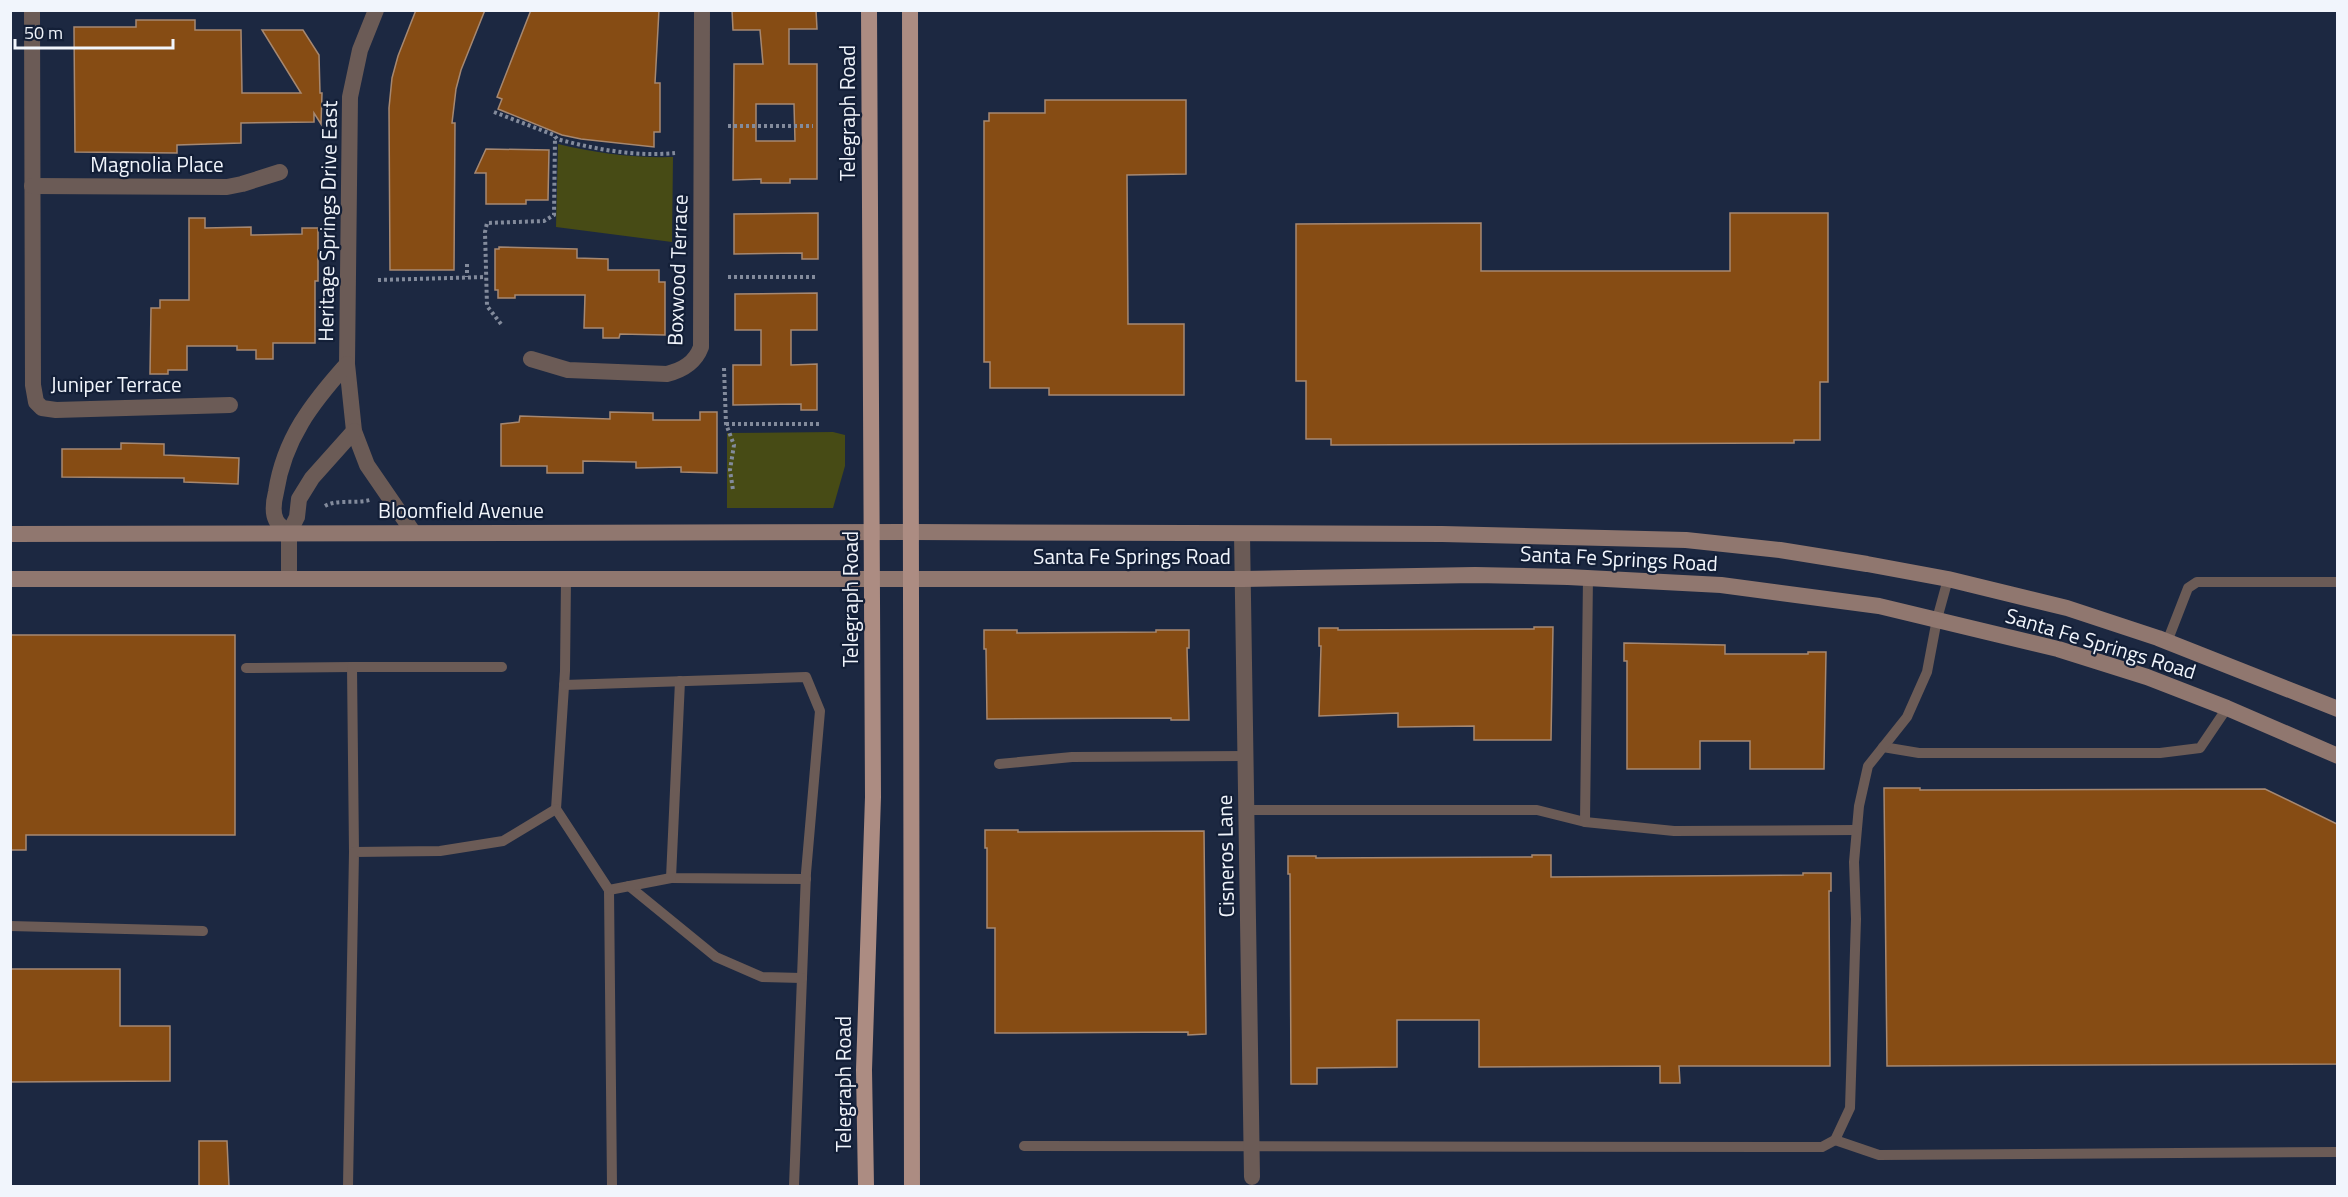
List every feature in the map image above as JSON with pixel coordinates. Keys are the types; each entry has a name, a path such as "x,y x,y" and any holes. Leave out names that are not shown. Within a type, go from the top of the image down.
{"main road":[{"name":"Telegraph Road","path":"866,1186 864,1070 873,797 869,10"},
{"path":"910,10 912,1186"},
{"name":"Bloomfield Avenue","path":"10,534 912,532"},
{"name":"Santa Fe Springs Road","path":"912,532 1453,534 1686,540 1780,550 1948,579 2067,608 2167,642 2337,706"},
{"name":"Santa Fe Springs Road","path":"872,578 1243,579 1475,575 1588,577 1721,585 1879,606 2058,649 2147,677 2227,708 2337,756"},
{"path":"10,579 872,578"}],"street":[{"name":"Juniper Terrace","path":"32,10 33,385 34,397 38,406 56,410 230,405"},
{"name":"Heritage Springs Drive East","path":"376,10 360,50 350,97 347,364 354,431 367,465 413,532"},
{"name":"Boxwood Terrace","path":"531,359 568,370 668,374 679,371 697,358 701,347 702,10"},
{"name":"Magnolia Place","path":"32,186 227,187 280,172"},
{"name":"Heritage Springs Drive East","path":"289,533 275,519 274,506 279,473 294,433 314,401 347,364"},
{"path":"289,579 289,533 297,517 299,500 312,478 354,431"},
{"name":"Cisneros Lane","path":"1242,534 1252,1177"}],"lane":[{"path":"1585,822 1588,577"},
{"path":"566,579 564,685 556,809 609,890 612,1186"},
{"path":"1024,1146 1822,1147 1835,1140 1850,1108 1856,919 1854,862 1859,806 1868,766 1907,717 1928,672 1937,619 1948,579"},
{"path":"2167,642 2188,588 2197,582 2337,582"},
{"path":"348,1186 354,852 352,667"},
{"path":"246,668 502,667"},
{"path":"564,685 806,676 820,711 806,879 794,1186"},
{"path":"670,878 680,681"},
{"path":"1883,747 1919,753 2160,753 2200,748 2227,708"},
{"path":"999,764 1072,757 1246,756"},
{"path":"354,852 440,851 503,841 556,809"},
{"path":"1246,810 1537,810 1585,822 1674,831 1857,830"},
{"path":"609,890 670,878 806,879"},
{"path":"629,886 716,957 762,977 802,978"},
{"path":"10,926 203,931"},
{"path":"1835,1140 1879,1155 2337,1152"}],"path":[{"path":"494,112 584,147 656,155 675,153"},
{"path":"728,126 813,126"},
{"path":"501,324 487,306 485,232 487,223 544,222 554,214 555,137"},
{"path":"467,264 467,277"},
{"path":"378,280 486,277"},
{"path":"728,277 817,277"},
{"path":"724,368 726,424 734,445 730,470 733,490"},
{"path":"726,424 819,424"},
{"path":"325,506 330,503 358,503 373,499"}],"green space":[{"path":"558,144 615,154 673,157 672,242 556,227"},
{"path":"833,432 845,435 845,466 833,508 727,508 727,433"}],"building":[{"path":"416,10 485,10 461,70 456,89 452,123 455,123 454,270 390,270 389,108 392,78"},
{"path":"531,10 659,10 655,83 660,83 660,132 654,132 654,147 562,135 498,109 502,99 497,97"},
{"path":"732,10 816,10 817,29 789,29 789,64 817,64 817,179 790,179 790,183 761,183 761,179 733,180 734,64 763,64 760,30 733,30","holes":["756,104 794,104 795,141 756,141"]},
{"path":"136,20 195,20 195,30 241,30 242,93 301,93 262,30 303,30 319,55 320,93 322,93 321,124 314,113 314,122 241,123 241,143 177,145 177,153 75,152 74,27 136,27"},
{"path":"1045,100 1186,100 1186,174 1127,175 1128,324 1184,324 1184,395 1049,395 1049,388 990,388 990,362 984,362 984,121 989,121 989,113 1045,113"},
{"path":"486,149 549,150 548,200 526,200 526,204 486,204 486,173 475,173"},
{"path":"818,213 818,259 802,259 802,253 734,254 734,214"},
{"path":"1730,213 1828,213 1828,382 1820,382 1820,440 1794,440 1794,443 1331,445 1331,439 1306,439 1306,381 1296,381 1296,224 1481,223 1481,271 1730,271"},
{"path":"189,218 205,218 205,228 251,227 251,235 302,234 302,228 318,228 315,343 273,343 273,359 256,359 256,350 237,350 237,346 187,346 187,370 168,370 168,374 150,374 151,308 160,308 160,300 189,300"},
{"path":"499,247 577,249 577,258 608,259 608,270 659,270 659,282 665,282 665,335 620,334 619,338 603,338 603,328 584,328 585,295 515,295 515,298 498,298 498,290 495,290 495,249"},
{"path":"817,293 817,330 791,330 791,365 817,364 817,410 801,410 801,404 733,405 733,365 761,365 761,330 735,330 735,294"},
{"path":"610,412 653,413 653,420 700,420 700,412 717,412 717,473 681,472 681,467 636,468 636,462 583,461 583,473 547,473 547,466 501,466 501,424 519,422 520,416 610,419"},
{"path":"121,443 164,444 164,455 239,458 238,484 184,482 184,478 62,477 62,449 121,449"},
{"path":"1534,627 1553,627 1551,740 1474,740 1474,726 1398,727 1398,713 1319,716 1321,646 1319,646 1319,628 1338,628 1338,630 1534,629"},
{"path":"984,630 1017,630 1017,633 1189,630 1189,648 1187,648 1189,720 1171,720 1171,718 987,719"},
{"path":"10,635 235,635 235,835 26,835 26,850 10,850"},
{"path":"1624,643 1725,645 1725,654 1826,652 1824,769 1750,769 1750,741 1700,741 1700,769 1627,769 1627,661 1624,661"},
{"path":"1884,788 1920,788 1920,790 2265,789 2337,824 2337,1064 1887,1066"},
{"path":"985,830 1018,830 1018,832 1204,831 1206,1034 1188,1035 1188,1032 995,1033 995,928 987,928"},
{"path":"1532,855 1551,855 1551,877 1831,873 1831,891 1829,891 1830,1066 1679,1066 1680,1083 1660,1083 1660,1066 1479,1067 1479,1020 1397,1020 1397,1067 1317,1068 1317,1084 1291,1084 1288,856 1316,856 1316,858 1532,857"},
{"path":"10,969 120,969 120,1026 170,1026 170,1081 10,1082"},
{"path":"199,1141 227,1141 229,1186 199,1186"}]}
